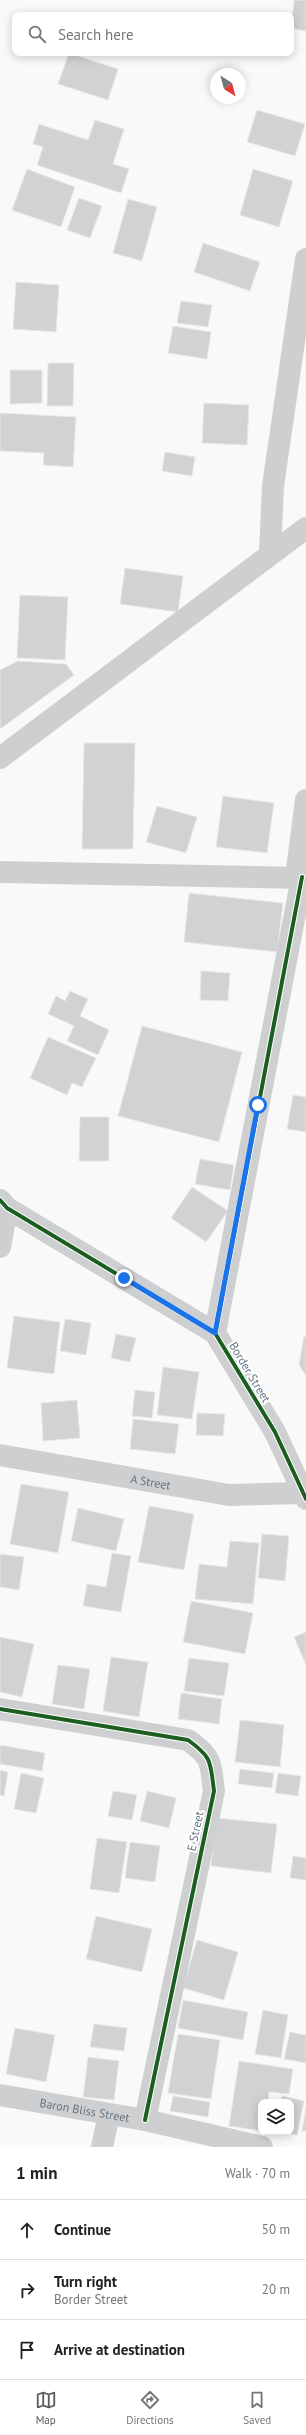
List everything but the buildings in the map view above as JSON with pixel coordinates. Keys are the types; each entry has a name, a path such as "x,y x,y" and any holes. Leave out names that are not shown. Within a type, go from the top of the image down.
{"street":[{"path":"270,553 273,486 306,259"},
{"path":"0,758 270,553 306,528"},
{"path":"215,1333 301,877 306,800"},
{"path":"0,872 301,877"},
{"path":"0,1247 3,1204"},
{"name":"Border Street","path":"3,1204 215,1333 274,1432 304,1496"},
{"name":"A Street","path":"0,1456 229,1495 304,1496"},
{"name":"E Street","path":"0,1709 188,1740 204,1752 210,1762 214,1791 145,2120"},
{"name":"Baron Bliss Street","path":"0,2095 145,2120 262,2147"},
{"path":"102,2147 110,2114"}],"cycle path":[{"path":"215,1333 302,877"},
{"path":"0,1200 7,1208 215,1333 275,1432 306,1499"},
{"path":"0,1709 188,1740 202,1751 209,1761 214,1791 145,2120"}],"route":[{"path":"124,1278 215,1333 258,1105"}]}
